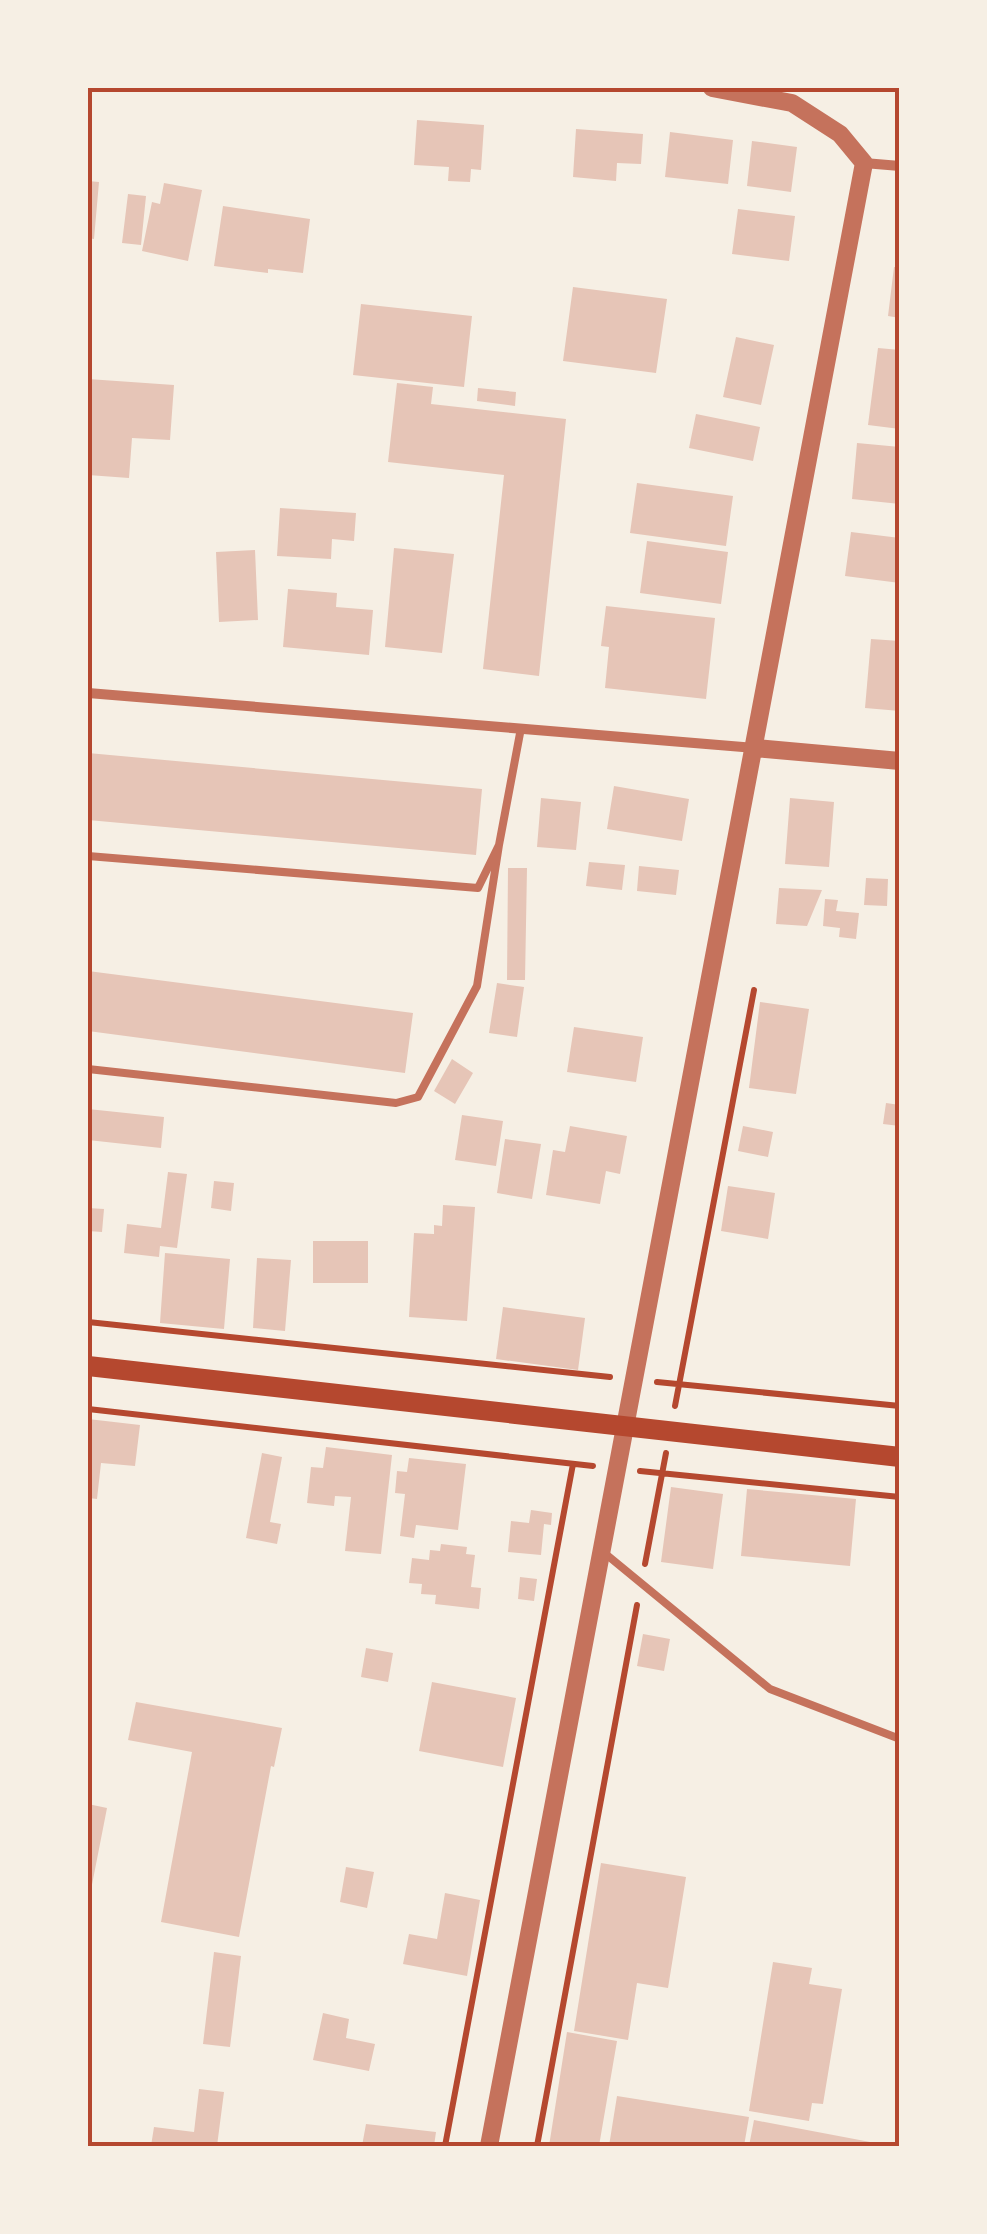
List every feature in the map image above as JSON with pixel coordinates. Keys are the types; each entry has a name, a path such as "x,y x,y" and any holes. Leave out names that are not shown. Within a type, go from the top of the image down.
{"main road":[{"path":"88,1366 900,1457"}],"street":[{"path":"712,88 792,103 840,134 864,163 900,166"},
{"path":"489,2146 864,163"},
{"path":"88,692 900,761"}],"lane":[{"path":"88,1068 396,1103 418,1097 477,986 521,728"},
{"path":"88,856 478,888 499,845"},
{"path":"601,1550 770,1689 900,1739"}],"path":[{"path":"88,1322 623,1378"},
{"path":"642,1380 900,1406"},
{"path":"88,1409 900,1497"},
{"path":"445,2146 573,1464"}],"building":[{"path":"417,120 484,125 481,170 471,169 470,182 448,181 449,167 414,165"},
{"path":"576,129 643,134 641,164 617,163 616,181 573,177"},
{"path":"670,132 733,140 728,184 665,177"},
{"path":"752,141 797,147 791,192 747,186"},
{"path":"88,181 99,182 94,239 88,238"},
{"path":"164,183 202,190 188,261 142,251 152,202 160,204"},
{"path":"128,194 146,196 141,245 122,243"},
{"path":"223,206 310,219 303,273 214,266"},
{"path":"738,209 795,216 789,261 732,254"},
{"path":"894,267 900,268 900,318 888,316"},
{"path":"573,287 667,299 656,373 563,361"},
{"path":"361,304 472,316 464,387 353,375"},
{"path":"736,337 774,345 761,405 723,397"},
{"path":"878,348 900,350 900,429 868,425"},
{"path":"88,379 174,385 170,440 132,438 129,478 88,475"},
{"path":"397,383 433,387 431,404 566,419 539,676 483,669 504,475 388,462"},
{"path":"478,388 516,392 515,406 477,401"},
{"path":"696,414 760,427 753,461 689,448"},
{"path":"857,443 900,447 900,504 852,499"},
{"path":"637,483 733,496 726,546 630,533"},
{"path":"280,508 356,513 354,541 332,539 331,559 277,556"},
{"path":"851,532 900,538 900,583 845,576"},
{"path":"647,541 728,552 721,604 640,593"},
{"path":"394,548 454,554 442,653 385,647"},
{"path":"255,550 258,620 219,622 216,552"},
{"path":"288,589 337,593 336,607 373,610 369,655 283,647"},
{"path":"606,606 715,618 706,699 605,688 609,647 601,646"},
{"path":"871,639 900,641 900,711 865,708"},
{"path":"88,753 482,789 476,855 88,820"},
{"path":"614,786 689,799 682,841 607,829"},
{"path":"541,798 581,802 576,850 537,847"},
{"path":"790,798 834,802 829,867 785,864"},
{"path":"589,862 625,865 622,890 586,886"},
{"path":"639,866 679,870 676,895 637,891"},
{"path":"508,868 527,868 525,980 507,980"},
{"path":"866,878 888,879 887,906 864,905"},
{"path":"779,888 822,890 807,926 776,924"},
{"path":"825,899 838,900 836,911 859,913 856,939 839,937 840,928 823,926"},
{"path":"88,971 413,1013 405,1073 88,1031"},
{"path":"497,983 524,987 517,1037 489,1033"},
{"path":"760,1002 809,1009 796,1094 749,1088"},
{"path":"574,1027 643,1037 636,1082 567,1072"},
{"path":"452,1059 473,1073 455,1104 434,1091"},
{"path":"886,1103 900,1105 900,1126 883,1124"},
{"path":"88,1109 164,1117 161,1148 88,1140"},
{"path":"462,1115 503,1121 496,1166 455,1160"},
{"path":"570,1126 627,1136 620,1174 606,1171 600,1204 546,1195 553,1150 565,1152"},
{"path":"743,1126 773,1132 768,1157 738,1151"},
{"path":"505,1139 541,1144 532,1199 497,1193"},
{"path":"168,1172 187,1174 177,1248 160,1246 159,1257 124,1253 127,1224 161,1228"},
{"path":"214,1181 234,1183 231,1211 211,1208"},
{"path":"728,1186 775,1193 768,1239 721,1231"},
{"path":"443,1205 475,1207 467,1321 409,1317 414,1233 434,1234 434,1225 442,1226"},
{"path":"88,1208 104,1209 102,1232 88,1231"},
{"path":"313,1241 368,1241 368,1283 313,1283"},
{"path":"165,1253 230,1259 224,1329 160,1323"},
{"path":"257,1258 291,1260 285,1331 253,1328"},
{"path":"503,1307 585,1318 578,1370 496,1359"},
{"path":"88,1419 140,1425 135,1466 101,1463 97,1499 88,1498"},
{"path":"326,1447 392,1455 381,1554 345,1551 351,1497 335,1496 334,1506 307,1503 311,1467 323,1468"},
{"path":"262,1453 282,1457 270,1522 281,1524 277,1544 246,1538"},
{"path":"409,1458 466,1464 458,1530 416,1525 414,1538 400,1536 405,1494 395,1493 397,1471 407,1472"},
{"path":"671,1487 723,1494 713,1569 661,1562"},
{"path":"747,1489 856,1499 850,1566 741,1556"},
{"path":"531,1510 552,1513 551,1525 544,1524 541,1555 508,1552 511,1521 529,1523"},
{"path":"441,1544 467,1547 466,1554 475,1555 471,1587 481,1588 479,1609 435,1604 436,1595 421,1594 422,1584 409,1583 412,1558 429,1560 430,1550 440,1551"},
{"path":"520,1577 537,1579 534,1601 518,1599"},
{"path":"643,1634 670,1639 664,1671 637,1666"},
{"path":"366,1648 393,1653 388,1682 361,1677"},
{"path":"432,1682 516,1698 503,1767 419,1751"},
{"path":"136,1702 282,1728 274,1767 271,1766 239,1937 161,1922 192,1752 128,1740"},
{"path":"88,1804 107,1808 89,1900 88,1899"},
{"path":"601,1863 686,1877 668,1988 637,1983 628,2040 574,2031"},
{"path":"346,1867 374,1872 367,1908 340,1902"},
{"path":"445,1893 480,1900 467,1976 403,1964 409,1934 437,1939"},
{"path":"214,1952 241,1956 230,2047 203,2044"},
{"path":"773,1962 812,1968 809,1984 842,1989 823,2104 812,2103 809,2121 749,2111"},
{"path":"323,2013 349,2019 346,2038 375,2044 369,2071 313,2060"},
{"path":"567,2032 617,2041 599,2146 549,2146"},
{"path":"199,2089 224,2092 217,2146 151,2146 154,2127 194,2132"},
{"path":"617,2096 749,2117 744,2146 609,2146"},
{"path":"754,2120 886,2145 886,2146 749,2146"},
{"path":"366,2124 436,2132 434,2146 362,2146"}]}
